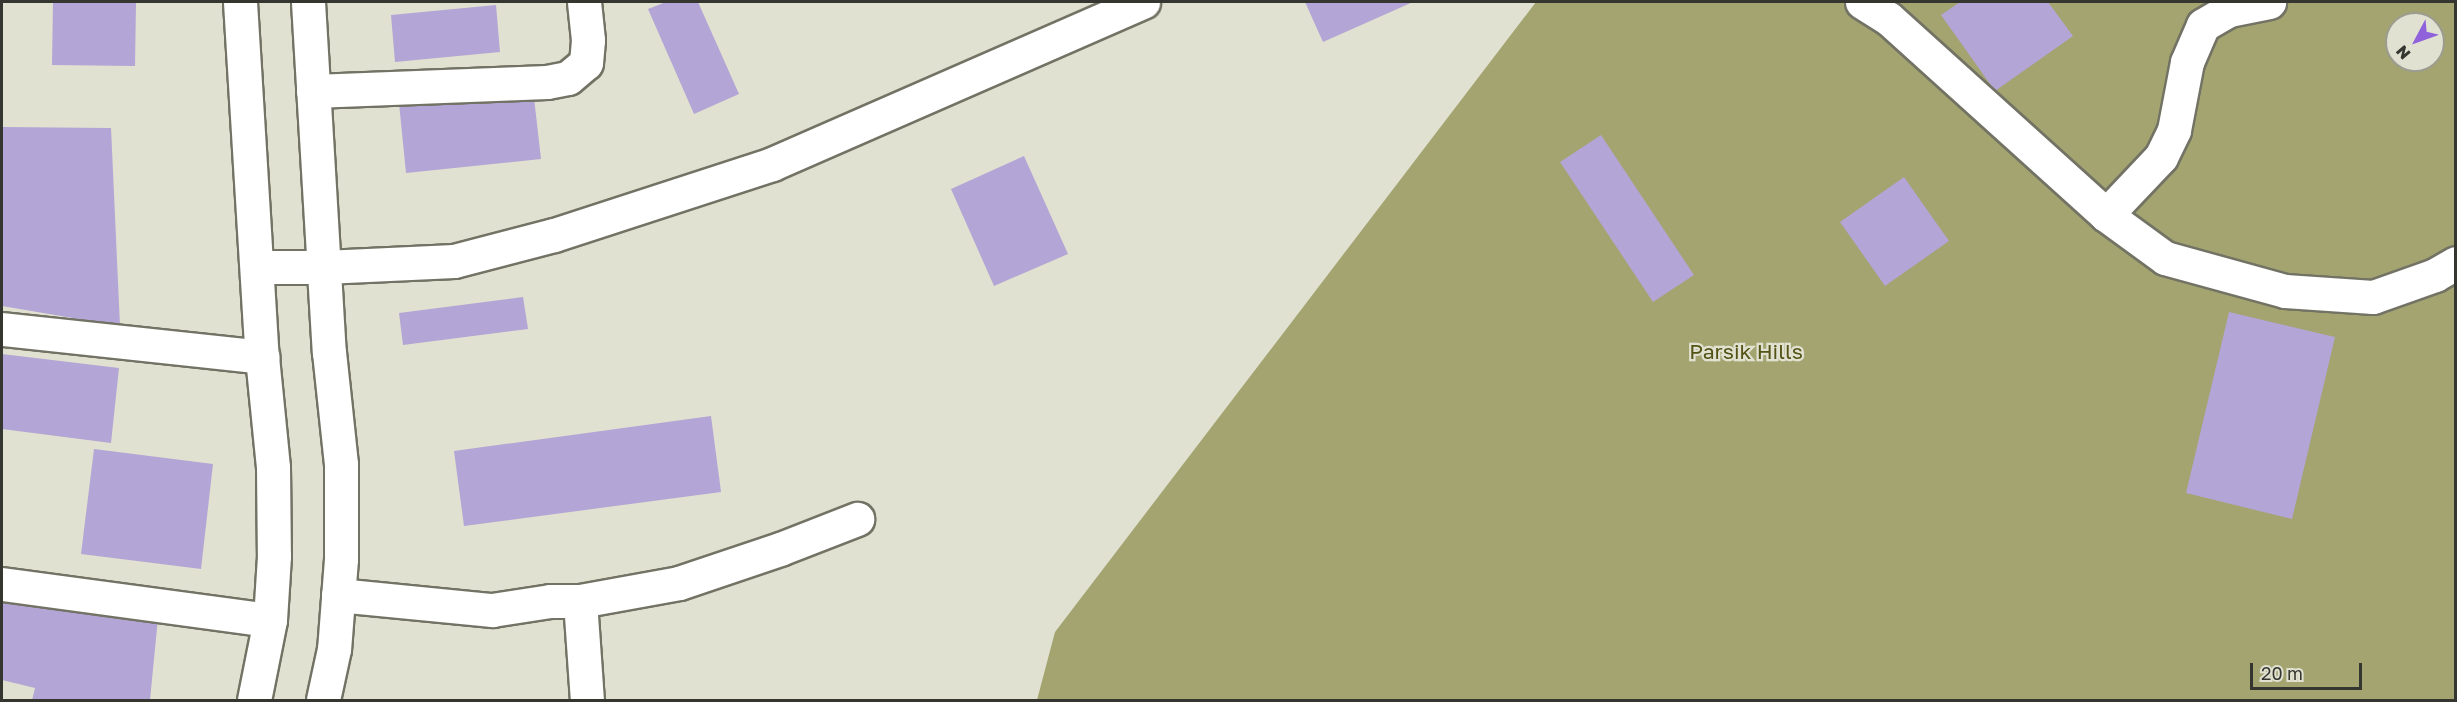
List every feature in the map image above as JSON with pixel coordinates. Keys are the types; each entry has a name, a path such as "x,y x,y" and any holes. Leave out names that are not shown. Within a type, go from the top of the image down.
{"main road":[{"path":"240,2 262,357 273,468 274,556 270,620 254,700"},
{"path":"308,2 329,352 341,465 338,595 334,649 323,700"},
{"path":"313,91 547,82 568,78 586,63 588,40 584,2"},
{"path":"257,267 324,267 454,261 576,228 772,164 1143,2"},
{"path":"1862,2 1888,18 2106,215 2165,258 2285,291 2373,297 2435,275 2456,263"},
{"path":"2106,215 2161,157 2174,130 2187,62 2203,25 2229,10 2269,2"},
{"path":"2,329 262,357"},
{"path":"338,595 492,610 550,601 580,601 679,583 780,549 857,519"},
{"path":"2,584 270,620"},
{"path":"580,601 587,700"}],"green space":[{"name":"Parsik Hills","path":"1536,2 2455,2 2455,700 1037,700 1055,632"}],"building":[{"path":"53,2 136,2 135,66 52,65"},
{"path":"666,2 698,2 739,94 694,114 648,9"},
{"path":"1305,2 1413,2 1323,42"},
{"path":"1960,2 2048,2 2073,36 1995,91 1941,15"},
{"path":"496,5 500,52 395,62 391,15"},
{"path":"533,89 541,159 406,173 399,103"},
{"path":"2,127 111,128 120,326 2,306"},
{"path":"1601,135 1694,275 1653,302 1560,162"},
{"path":"1024,156 1068,254 994,286 951,189"},
{"path":"1904,177 1949,241 1885,286 1840,222"},
{"path":"523,297 528,329 403,345 399,313"},
{"path":"2229,312 2335,337 2292,519 2186,493"},
{"path":"2,354 119,368 111,443 2,429"},
{"path":"711,416 721,492 464,526 454,451"},
{"path":"94,449 213,464 201,569 81,554"},
{"path":"2,595 158,618 150,700 32,700 35,688 2,680"}]}
